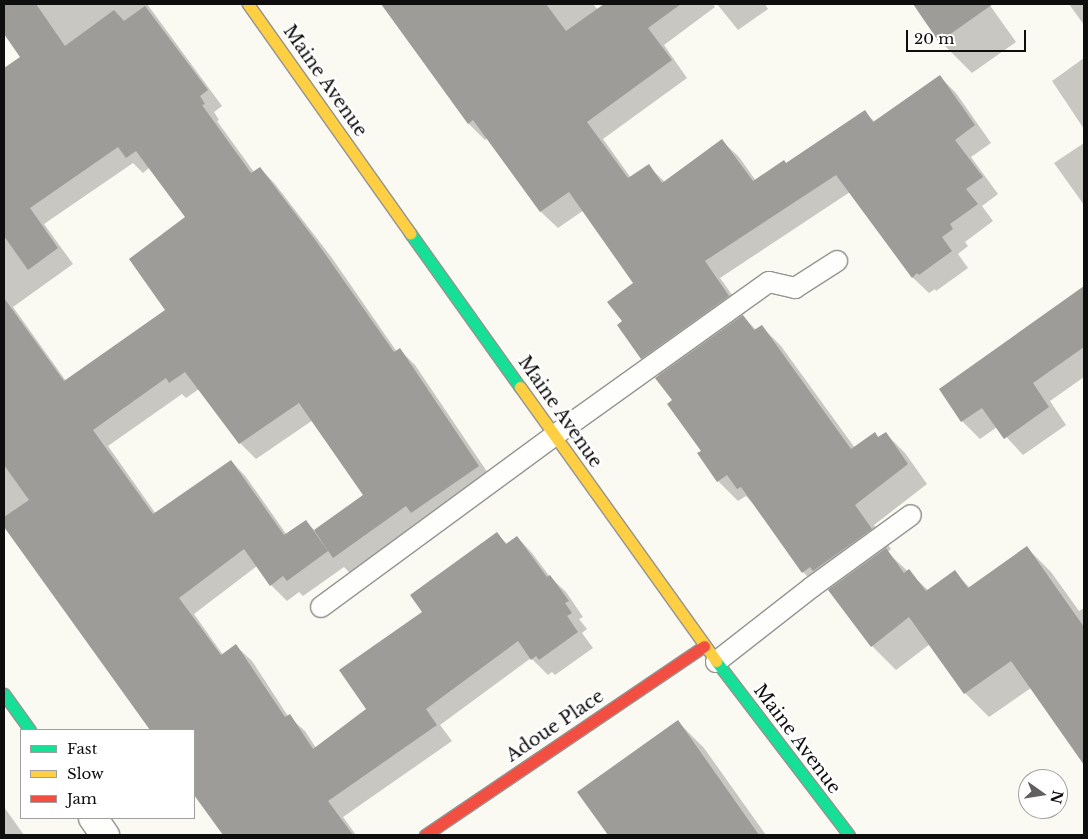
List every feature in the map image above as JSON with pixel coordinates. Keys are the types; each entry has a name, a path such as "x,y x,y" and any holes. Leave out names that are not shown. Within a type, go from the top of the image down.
{"street":[{"name":"Maine Avenue","path":"248,4 704,646 848,835"},
{"name":"Adoue Place","path":"424,835 704,646"},
{"path":"4,694 29,729"},
{"path":"93,819 105,835"}],"lane":[{"path":"321,607 555,435 769,282 795,288 837,261"},
{"path":"716,662 812,586 911,515"}],"building":[{"path":"4,4 36,4 65,46 114,10 124,21 145,6 208,90 200,96 205,104 202,105 251,173 260,167 316,241 394,352 400,348 479,466 411,513 406,506 333,558 314,530 363,495 299,403 239,444 185,372 169,383 166,378 93,430 153,514 231,460 284,535 306,520 328,551 287,581 283,576 270,586 244,549 179,598 221,655 236,644 285,717 290,714 313,749 366,709 339,670 422,612 410,595 497,532 506,544 517,536 547,577 550,575 569,601 565,603 572,613 567,616 578,632 539,660 536,656 531,660 518,641 426,709 437,725 328,801 353,835 223,835 195,796 195,729 149,729 4,527 4,517 29,500 4,465 4,298 64,381 165,310 129,259 185,217 136,151 126,158 118,147 30,208 58,248 28,270 4,236 4,68 20,57 4,34"},
{"path":"381,4 546,4 566,31 604,4 681,4 648,28 672,60 587,122 628,178 649,164 662,183 722,139 753,181 784,160 786,163 865,110 873,122 940,75 975,125 955,140 983,177 966,189 978,204 950,224 953,229 942,237 952,251 912,278 836,175 705,261 729,296 641,359 617,325 622,321 607,302 633,283 569,192 540,212 473,120 468,124"},
{"path":"913,4 993,4 939,42"},
{"path":"1084,286 1084,347 1033,383 1049,407 1004,439 982,408 961,422 939,389"},
{"path":"743,315 754,330 762,325 851,449 875,432 878,437 886,432 908,464 855,505 872,529 813,571 810,567 802,573 741,487 737,489 727,475 717,482 697,453 701,451 667,404 672,400 655,378"},
{"path":"1027,546 1084,627 1084,765 1011,661 964,694 909,617 871,647 828,590 886,548 904,573 909,569 926,591 955,570 968,588"},
{"path":"678,720 759,835 608,835 577,792"}],"traffic: fast":[{"path":"410,233 520,387"},
{"path":"716,661 849,835"},
{"path":"4,694 29,729"}],"traffic: slow":[{"path":"248,4 410,233"},
{"path":"520,387 716,661"}],"traffic: jam":[{"path":"425,835 704,646"}]}
